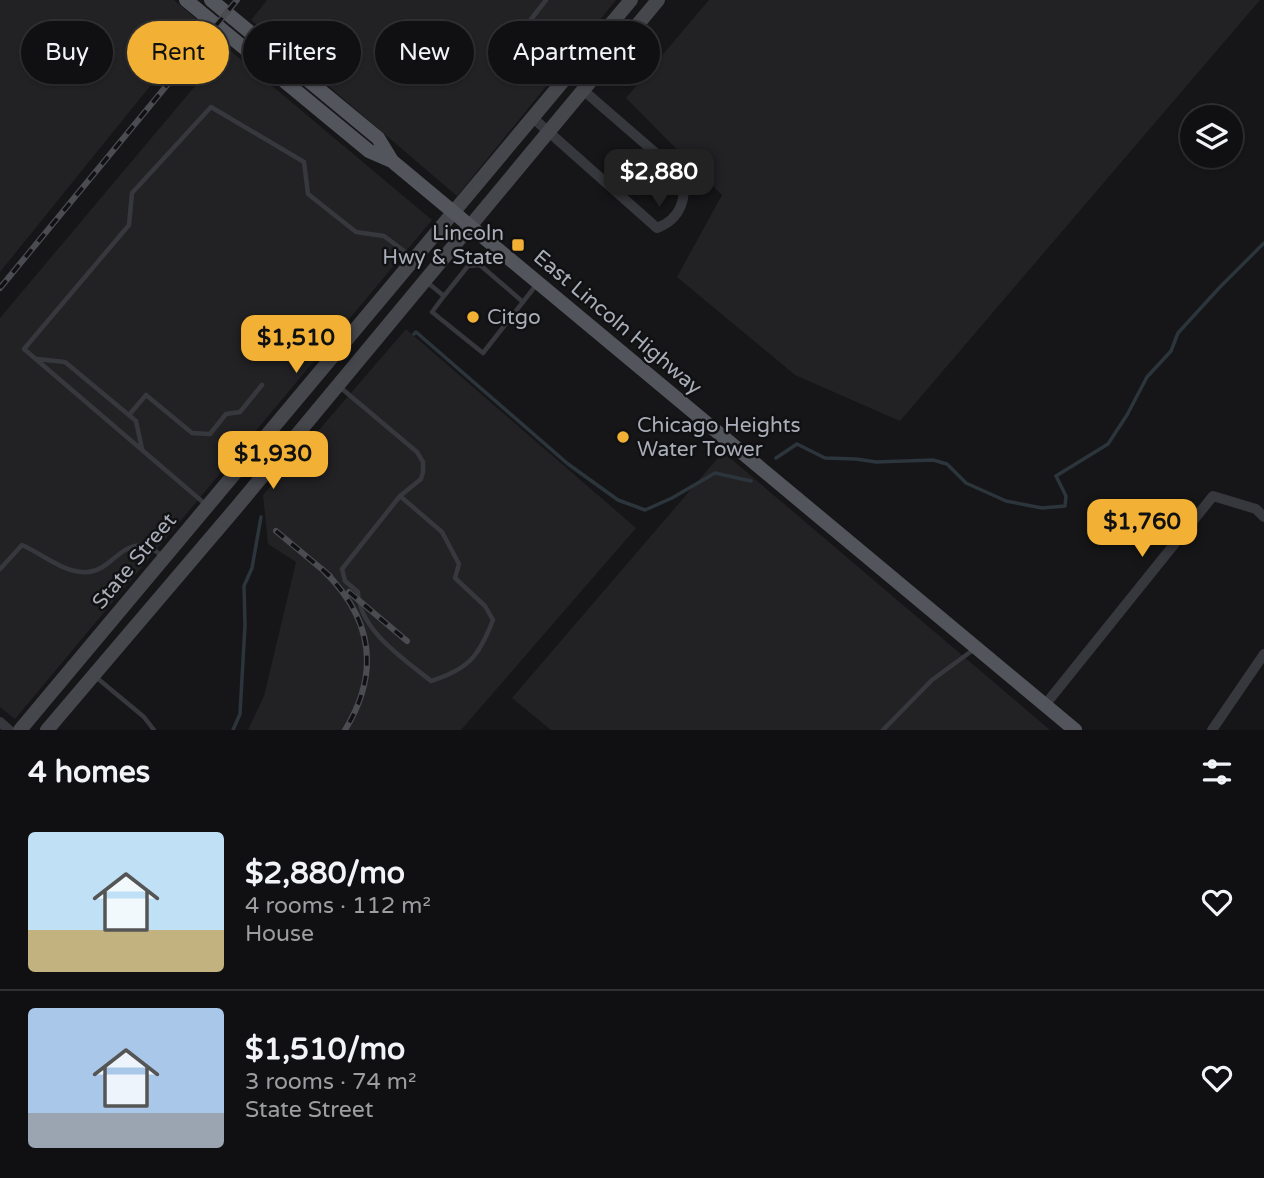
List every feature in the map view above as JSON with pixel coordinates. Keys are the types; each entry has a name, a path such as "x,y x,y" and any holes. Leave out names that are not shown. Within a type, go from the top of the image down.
{"main road":[{"name":"East Lincoln Highway","path":"186,0 369,151 392,161 1075,730"},
{"name":"East Lincoln Highway","path":"211,0 378,138 392,161"}],"street":[{"name":"State Street","path":"20,730 631,0"},
{"name":"State Street","path":"47,730 658,0"},
{"path":"533,118 657,228 665,225 684,203 686,189 681,175 583,90"},
{"path":"1045,705 1213,496 1255,509 1264,517"},
{"path":"1212,730 1264,654"},
{"path":"0,722 9,730"}],"lane":[{"path":"530,21 546,0"},
{"path":"208,506 24,349 129,225 132,193 211,107 304,162 308,194 356,232 384,236 415,260"},
{"path":"495,247 480,265 468,266 432,312 483,353 538,283"},
{"path":"480,265 523,302"},
{"path":"425,280 444,296"},
{"path":"36,359 65,362 129,415 135,421 143,450"},
{"path":"129,415 146,395 192,433 210,434 226,414 240,412 262,385"},
{"path":"338,385 417,452 423,461 424,472 421,479 400,496 342,569 345,581 358,592 361,610 369,623 404,659 431,681 453,674 466,664 483,645 493,620 485,606 455,578 458,564 442,532 400,496"},
{"path":"0,569 22,545 73,571 90,572 118,553 136,546 148,546 164,558"},
{"path":"883,730 932,680 976,648"},
{"path":"94,675 145,717 155,730"}],"shaded area":[{"path":"0,0 174,0 199,21 127,21 127,84 152,84 0,272"},
{"path":"267,0 616,0 599,21 488,21 488,84 548,84 457,196 326,84 361,84 361,21 251,20"},
{"path":"709,0 1260,0 900,421 795,375 677,277 722,195 626,98 638,84 660,84 660,58"},
{"path":"229,50 243,61 243,84 270,84 432,220 15,719 0,707 0,318 197,84 229,84"},
{"path":"406,329 636,528 461,730 248,730 264,696 296,562 268,544 263,495"},
{"path":"723,452 1050,730 551,730 512,698"}],"waterway":[{"path":"776,458 797,444 825,458 876,462 933,460 947,464 966,483 1006,501 1042,508 1065,506 1066,496 1056,476 1108,444 1147,377 1171,351 1178,333 1264,243"},
{"path":"414,334 416,332 568,464 618,500 645,510 715,473 751,481"},
{"path":"233,730 240,714 245,625 244,586 252,568 261,517"}],"railway":[{"path":"0,288 237,0"},
{"path":"276,531 330,576"},
{"path":"322,569 352,606 366,645 364,687 345,730"},
{"path":"349,592 407,641"}],"place":[{"name":"Lincoln Hwy & State","path":"518,245"},
{"name":"Citgo","path":"473,317"},
{"name":"Chicago Heights Water Tower","path":"623,437"}]}
